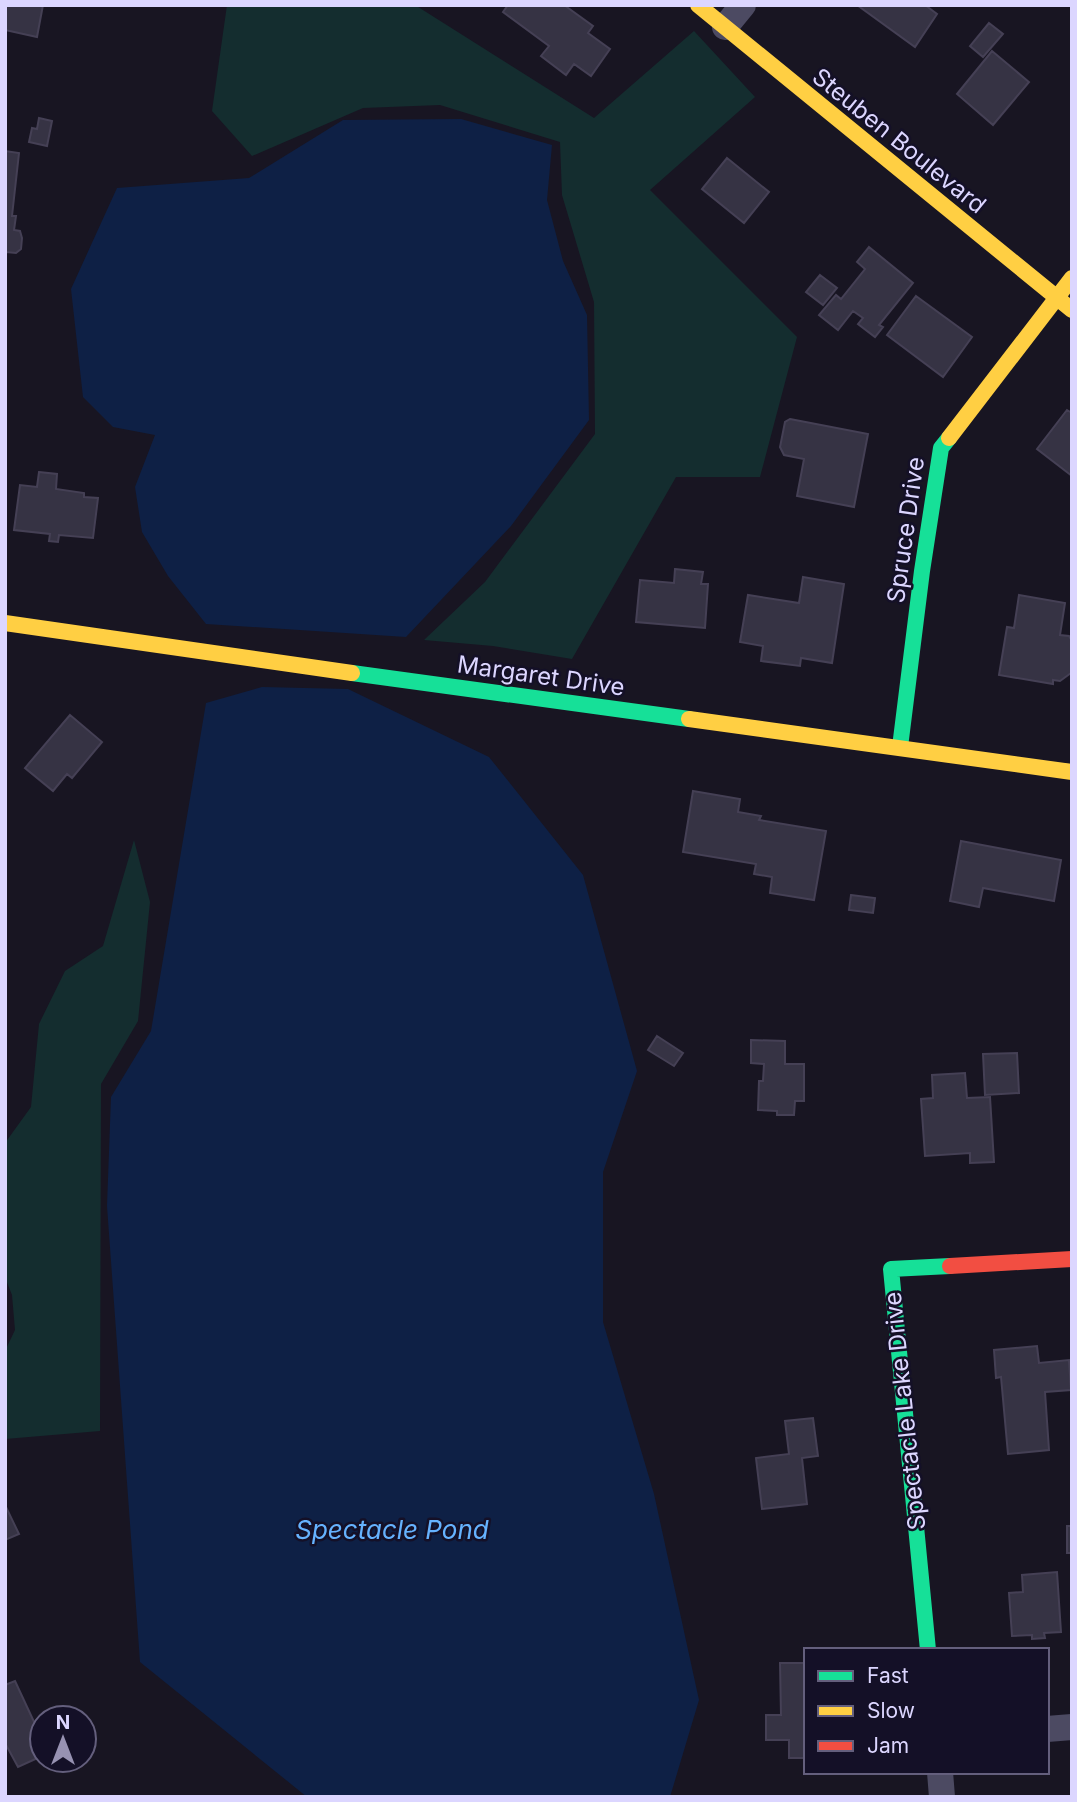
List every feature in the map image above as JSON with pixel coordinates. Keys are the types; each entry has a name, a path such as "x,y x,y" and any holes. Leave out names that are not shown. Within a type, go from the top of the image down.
{"street":[{"name":"Steuben Boulevard","path":"698,5 1072,310"},
{"path":"725,27 743,5"},
{"name":"Spruce Drive","path":"900,747 922,571 941,448 1072,278"},
{"name":"Margaret Drive","path":"5,623 170,649 1072,772"},
{"name":"Spectacle Lake Drive","path":"928,1648 891,1269 1072,1259"},
{"path":"1049,1729 1072,1727"},
{"path":"940,1774 942,1797"}],"green space":[{"path":"227,5 415,5 594,118 694,31 755,97 650,190 797,337 760,477 676,477 572,659 493,646 424,640 485,582 595,434 594,302 562,195 560,142 440,105 363,108 252,156 212,111"},
{"path":"134,840 150,902 138,1021 101,1084 100,1431 5,1439 5,1351 15,1330 12,1295 5,1277 5,1143 31,1107 39,1024 65,971 103,946"}],"water":[{"path":"461,119 552,145 547,200 563,261 587,315 589,420 511,526 406,637 206,624 168,576 142,532 135,487 155,435 113,427 83,397 71,289 117,188 249,178 343,120"},
{"name":"Spectacle Pond","path":"262,687 348,689 489,757 583,875 637,1071 603,1172 603,1322 654,1494 699,1700 670,1797 307,1797 140,1662 107,1206 111,1097 151,1031 206,703"}],"building":[{"path":"5,5 43,5 37,37 5,30"},
{"path":"508,5 564,5 593,26 588,33 610,49 591,76 574,64 566,75 541,56 549,46 503,12"},
{"path":"857,5 925,5 937,14 915,47"},
{"path":"989,23 1003,34 983,57 970,46"},
{"path":"992,51 1029,82 993,125 957,94"},
{"path":"39,118 52,121 47,146 29,142 32,128 37,129"},
{"path":"5,151 19,153 12,216 16,216 14,230 20,231 22,238 21,249 16,253 6,252 6,255"},
{"path":"727,158 769,192 744,223 702,189"},
{"path":"869,247 913,283 879,325 883,327 875,337 858,324 863,318 853,311 838,330 819,315 836,295 841,299 865,269 857,262"},
{"path":"820,275 837,288 823,305 806,292"},
{"path":"916,296 972,337 943,377 887,335"},
{"path":"1067,410 1072,413 1072,476 1037,449"},
{"path":"790,419 868,434 854,507 797,496 804,459 784,455 780,447 785,422"},
{"path":"39,472 57,474 56,489 98,498 93,538 59,535 58,542 49,541 50,534 14,530 20,485 37,487"},
{"path":"675,569 703,572 701,584 708,584 705,628 636,622 640,580 674,583"},
{"path":"803,577 844,584 832,663 801,658 800,666 761,661 763,646 740,642 748,595 799,603"},
{"path":"1019,595 1065,603 1060,635 1069,636 1072,641 1071,673 1060,681 1053,680 1053,684 999,675 1007,627 1014,628"},
{"path":"70,715 102,742 72,778 67,774 53,791 25,768"},
{"path":"693,791 740,799 738,812 761,816 759,820 826,831 814,900 770,893 772,877 754,874 756,864 683,852"},
{"path":"961,841 1061,860 1054,901 983,888 979,907 950,901"},
{"path":"851,895 875,898 873,913 849,910"},
{"path":"657,1036 683,1053 674,1066 648,1050"},
{"path":"751,1040 785,1041 785,1064 804,1064 804,1101 795,1101 794,1115 777,1115 777,1111 758,1110 759,1081 763,1081 764,1064 751,1063"},
{"path":"1017,1053 1019,1093 985,1095 983,1054"},
{"path":"965,1073 967,1098 990,1097 994,1162 970,1163 970,1153 925,1156 921,1099 933,1098 932,1075"},
{"path":"1037,1346 1039,1363 1069,1360 1071,1390 1045,1392 1049,1450 1008,1454 1001,1377 996,1378 994,1350"},
{"path":"813,1418 818,1456 802,1458 807,1504 762,1509 756,1458 789,1454 785,1421"},
{"path":"5,1505 19,1534 5,1540"},
{"path":"1067,1526 1072,1526 1072,1553 1067,1553"},
{"path":"1057,1572 1061,1632 1044,1633 1045,1638 1032,1639 1032,1635 1012,1636 1009,1593 1023,1592 1022,1575"},
{"path":"780,1663 804,1663 804,1758 789,1758 789,1740 766,1740 766,1715 781,1715"},
{"path":"15,1681 28,1709 28,1762 18,1767 5,1743 5,1685"}],"traffic: fast":[{"path":"900,747 922,571 941,448 949,438"},
{"path":"352,673 689,719"},
{"path":"928,1648 891,1269 950,1266"}],"traffic: slow":[{"path":"698,5 1072,310"},
{"path":"949,438 1072,278"},
{"path":"5,623 352,673"},
{"path":"689,719 1072,772"}],"traffic: jam":[{"path":"950,1266 1072,1259"}]}
